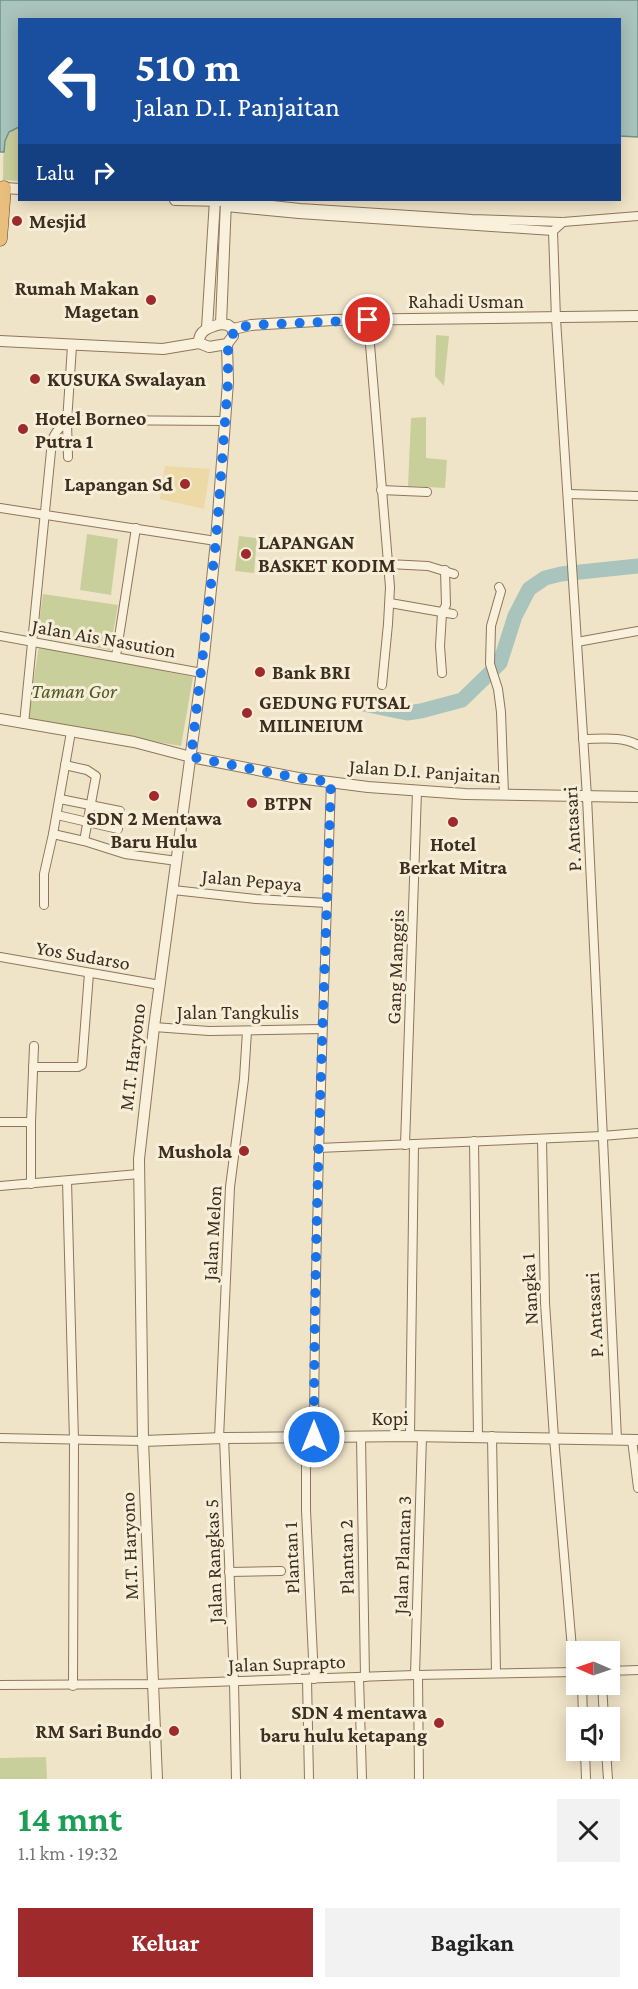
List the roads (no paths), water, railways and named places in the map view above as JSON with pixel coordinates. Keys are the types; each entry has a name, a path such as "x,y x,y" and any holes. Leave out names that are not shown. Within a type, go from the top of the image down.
{"highway":[{"path":"0,239 4,188"}],"street":[{"path":"4,188 18,189"},
{"path":"196,201 472,219 562,222 638,216"},
{"path":"218,202 299,214 553,231 562,222"},
{"path":"218,202 221,324"},
{"path":"207,328 218,202"},
{"name":"P. Antasari","path":"553,231 556,318 587,797 617,1439"},
{"name":"Rahadi Usman","path":"233,329 251,325 368,320 638,316"},
{"path":"368,320 390,603 382,686"},
{"path":"199,343 200,335 207,328 221,324 233,329"},
{"name":"M.T. Haryono","path":"157,1779 143,1441 139,1174 154,1027 202,673 216,541 228,344 233,336 233,329"},
{"path":"0,340 72,346 163,349 199,343 209,347 228,344"},
{"path":"68,457 72,346"},
{"path":"24,724 52,441 59,427 68,422 80,420 225,421"},
{"path":"381,490 427,492"},
{"path":"568,494 638,496"},
{"path":"0,508 216,541"},
{"path":"116,656 136,528"},
{"path":"388,564 428,566 454,574"},
{"path":"442,673 440,646 442,613 446,605 445,570"},
{"path":"499,587 501,591 490,626 492,673 501,712 504,795"},
{"path":"390,603 453,614"},
{"path":"577,642 638,631"},
{"name":"Jalan Ais Nasution","path":"0,636 202,673"},
{"name":"Jalan D.I. Panjaitan","path":"0,719 141,743 191,757 298,778 417,791 638,797"},
{"path":"44,904 44,874 60,800 71,732"},
{"path":"583,740 624,740 638,745"},
{"path":"65,765 87,770 96,776 84,841"},
{"name":"Plantan 1","path":"309,1779 310,1679 306,1521 331,782"},
{"name":"Gang Manggis","path":"410,1436 409,1144 417,791"},
{"path":"60,800 120,811"},
{"path":"57,815 118,829"},
{"path":"53,834 125,854 177,861"},
{"name":"Jalan Pepaya","path":"173,890 256,899 327,903"},
{"name":"Yos Sudarso","path":"0,957 160,985"},
{"path":"33,1067 78,1067 82,1065 89,973"},
{"name":"Jalan Tangkulis","path":"154,1027 209,1031 322,1029"},
{"name":"Jalan Melon","path":"221,1438 230,1186 244,1079 247,1031"},
{"path":"31,1184 34,1046"},
{"path":"0,1122 31,1122"},
{"path":"318,1148 638,1133"},
{"name":"Nangka 1","path":"542,1139 544,1277 554,1438 572,1641"},
{"path":"474,1141 478,1436"},
{"path":"0,1186 139,1174"},
{"path":"67,1181 74,1440 74,1686"},
{"name":"Kopi","path":"143,1441 410,1436 635,1440"},
{"name":"Jalan Plantan 3","path":"418,1779 416,1675 423,1436"},
{"path":"492,1436 496,1673"},
{"name":"Plantan 2","path":"361,1437 362,1779"},
{"path":"0,1438 143,1441"},
{"name":"Jalan Rangkas 5","path":"221,1438 230,1572 236,1779"},
{"path":"635,1440 638,1488"},
{"path":"230,1572 281,1571"},
{"path":"620,1671 638,1670"},
{"name":"Jalan Suprapto","path":"0,1685 74,1686 566,1672"},
{"path":"585,1761 586,1779"},
{"path":"607,1761 608,1779"}],"water":[{"path":"0,0 638,0 638,137 621,136 621,18 18,18 18,128 9,132 4,152 0,152"}],"waterway":[{"path":"363,704 407,713 462,700 500,663 515,616 529,589 545,578 561,574 638,566"}],"place":[{"name":"Mesjid","path":"17,221"},
{"name":"Rumah Makan Magetan","path":"151,300"},
{"name":"KUSUKA Swalayan","path":"35,379"},
{"name":"Hotel Borneo Putra 1","path":"23,429"},
{"name":"Lapangan Sd","path":"185,484"},
{"name":"LAPANGAN BASKET KODIM","path":"246,554"},
{"name":"Bank BRI","path":"260,672"},
{"name":"GEDUNG FUTSAL MILINEIUM","path":"247,713"},
{"name":"SDN 2 Mentawa Baru Hulu","path":"154,796"},
{"name":"BTPN","path":"252,803"},
{"name":"Hotel Berkat Mitra","path":"453,822"},
{"name":"Mushola","path":"244,1151"},
{"name":"SDN 4 mentawa baru hulu ketapang","path":"439,1723"},
{"name":"RM Sari Bundo","path":"174,1731"}],"park label":[{"name":"Taman Gor","path":"74,691"}]}
